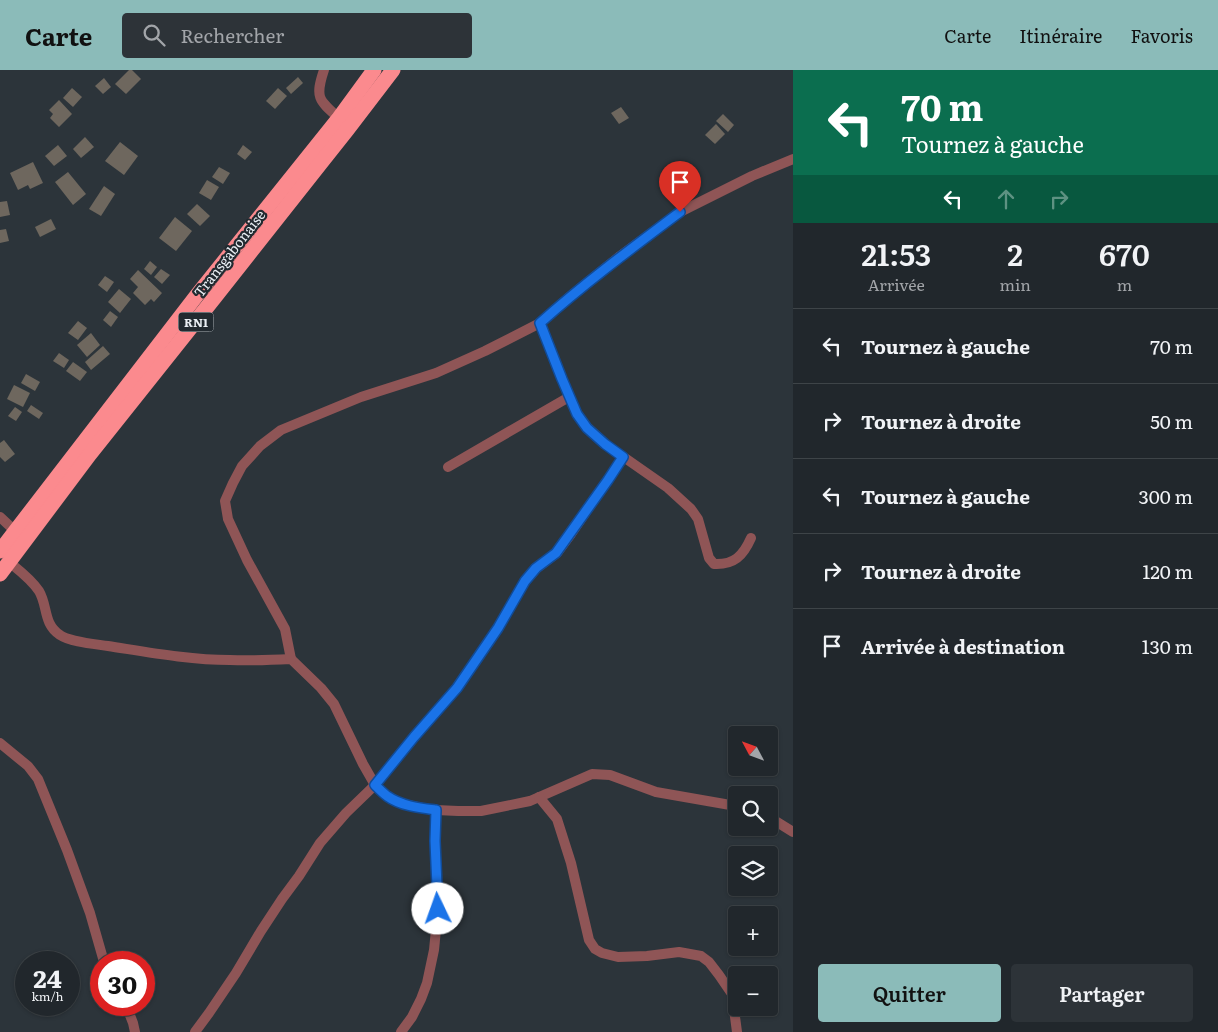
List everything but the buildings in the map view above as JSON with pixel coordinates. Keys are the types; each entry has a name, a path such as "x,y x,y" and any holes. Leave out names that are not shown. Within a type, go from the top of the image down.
{"highway":[{"name":"Transgabonaise","path":"0,574 15,531 192,302 339,118 374,70"},
{"name":"Transgabonaise","path":"5,556 90,454 393,70"}],"street":[{"path":"324,70 320,83 320,99 339,118"},
{"path":"728,805 656,792 610,775 592,774 530,801 481,811 458,812 422,808 403,804 387,796 375,785 334,704 321,688 291,659 285,629 246,560 228,519 225,501 232,483 242,466 260,446 281,430 362,397 436,373 540,323 613,262 680,212 745,179 793,159"},
{"path":"540,323 569,397 577,414 587,428 605,444 668,488 691,509 698,520 709,558 714,564 723,565 739,557 746,550 751,538"},
{"path":"448,466 569,397"},
{"path":"195,1032 236,973 261,931 320,842 375,785 457,688 498,628 525,581 536,568 556,553 623,457"},
{"path":"0,517 15,531"},
{"path":"5,556 30,579 40,592 47,619 60,636 78,641 167,655 228,660 291,659"},
{"path":"0,743 28,766 38,779 87,904 101,951"},
{"path":"539,797 557,818 571,863 589,940 595,949 618,957 679,952 700,956 709,962 732,994 738,1032"},
{"path":"401,1032 412,1017 421,999 427,983 434,950 438,909 435,841 436,810"},
{"path":"778,823 793,832"},
{"path":"130,1016 135,1032"}],"route":[{"path":"438,909 435,841 436,810 403,804 387,796 375,785 457,688 498,628 525,581 536,568 556,553 623,457 587,428 577,414 540,323 620,256 680,212"}]}
